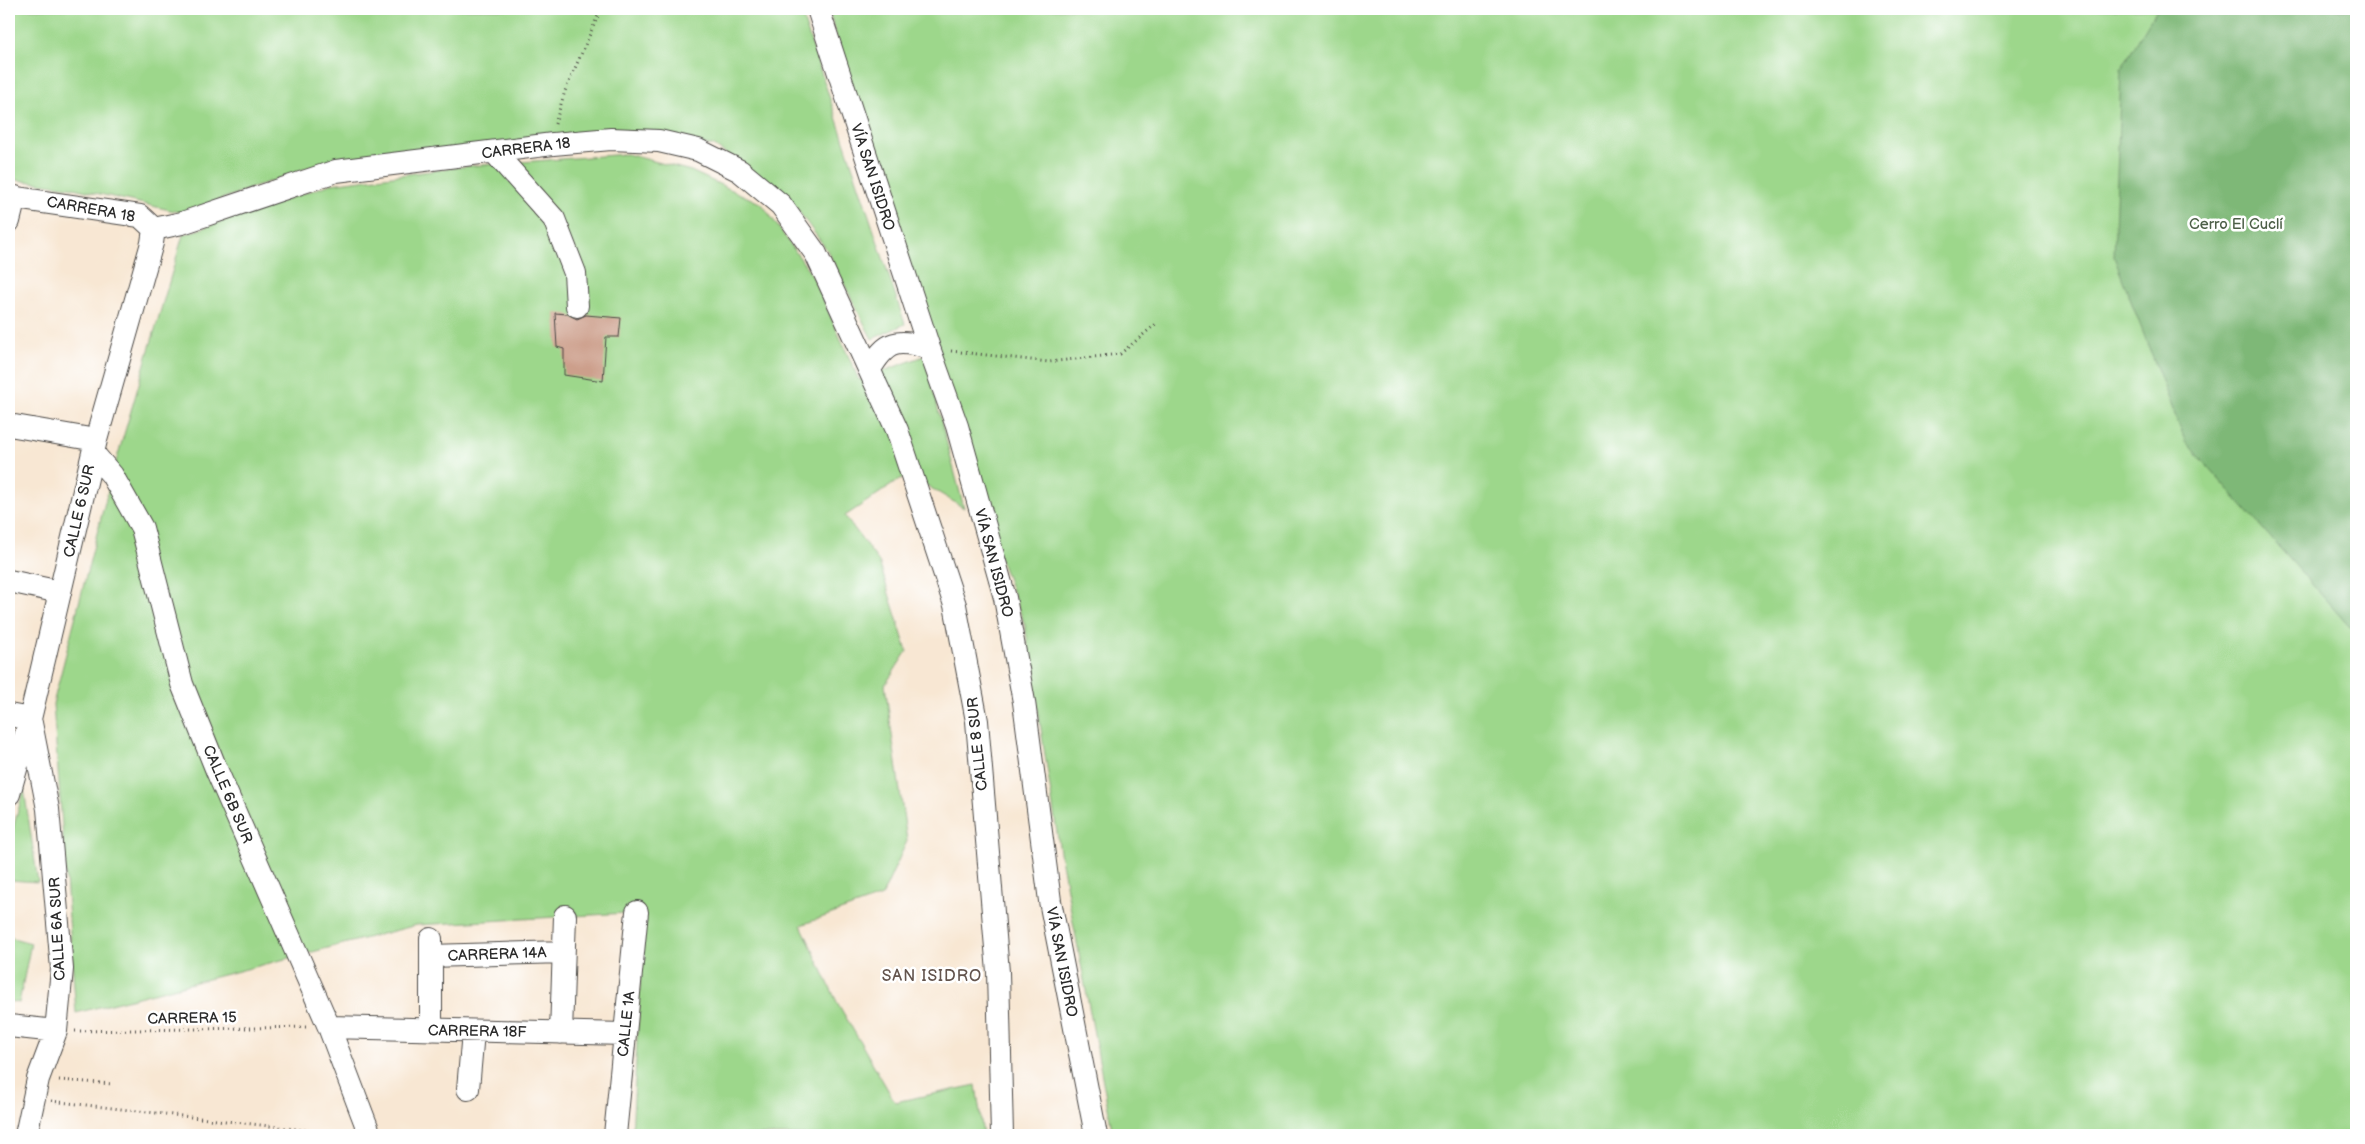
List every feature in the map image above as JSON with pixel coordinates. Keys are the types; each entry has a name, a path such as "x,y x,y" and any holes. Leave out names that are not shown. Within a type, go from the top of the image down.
{"street":[{"name":"VÍA SAN ISIDRO","path":"818,9 929,348 958,426 1005,598 1024,702 1050,900 1096,1135"},
{"name":"CARRERA 18","path":"12,197 140,216 154,229 182,223 336,171 495,153 553,144 611,139 659,141 698,150 740,171 781,206 816,254 870,369"},
{"path":"495,153 554,220 575,273 577,306"},
{"path":"9,221 12,197"},
{"name":"CALLE 6 SUR","path":"9,794 20,717 60,592 94,447 152,243 154,229"},
{"path":"870,369 879,353 890,344 910,343 929,348"},
{"name":"CALLE 8 SUR","path":"870,369 897,430 955,605 977,721 998,972 1002,1135"},
{"path":"9,425 94,447"},
{"name":"CALLE 6B SUR","path":"94,447 142,528 182,684 217,771 330,1027 370,1135"},
{"path":"9,581 60,592"},
{"name":"CALLE 6A SUR","path":"20,717 48,809 61,960 56,1032 36,1089 26,1135"},
{"name":"CALLE 1A","path":"615,1135 637,912"},
{"path":"561,1033 565,916"},
{"name":"CARRERA 14A","path":"430,1030 431,948 563,952"},
{"path":"9,1026 56,1032"},
{"name":"CARRERA 18F","path":"330,1027 473,1032 625,1034"},
{"path":"468,1089 473,1032"}],"path":[{"path":"553,144 555,124 565,91 601,9"},
{"path":"929,348 1049,362 1120,354 1156,324"},
{"name":"CARRERA 15","path":"56,1032 330,1027"},
{"path":"36,1089 113,1084"},
{"path":"36,1089 354,1135"}],"green space":[{"path":"9,9 800,9 905,324 872,339 827,250 788,197 713,145 492,145 329,160 183,213 69,187 9,179"},
{"path":"828,9 2356,9 2356,1135 1113,1135 1060,852 1025,625 986,522"},
{"name":"Cerro El Cuclí","path":"2157,9 2356,9 2356,634 2185,441 2114,257 2121,69"},
{"path":"627,154 691,171 762,204 812,275 859,380 924,356 964,508 908,474 845,516 879,562 907,651 885,685 907,841 882,896 801,925 837,1002 895,1102 976,1085 983,1135 632,1135 644,912 417,925 76,1013 53,704 112,475 183,235 331,184 469,166"},
{"path":"24,789 38,882 9,880 9,843"},
{"path":"9,937 31,943 19,1003 9,1001"}],"building":[{"path":"555,313 567,314 577,319 586,315 621,318 619,337 606,337 603,381 564,375 564,349 557,347"}],"district":[{"name":"SAN ISIDRO","path":"932,975"}]}
